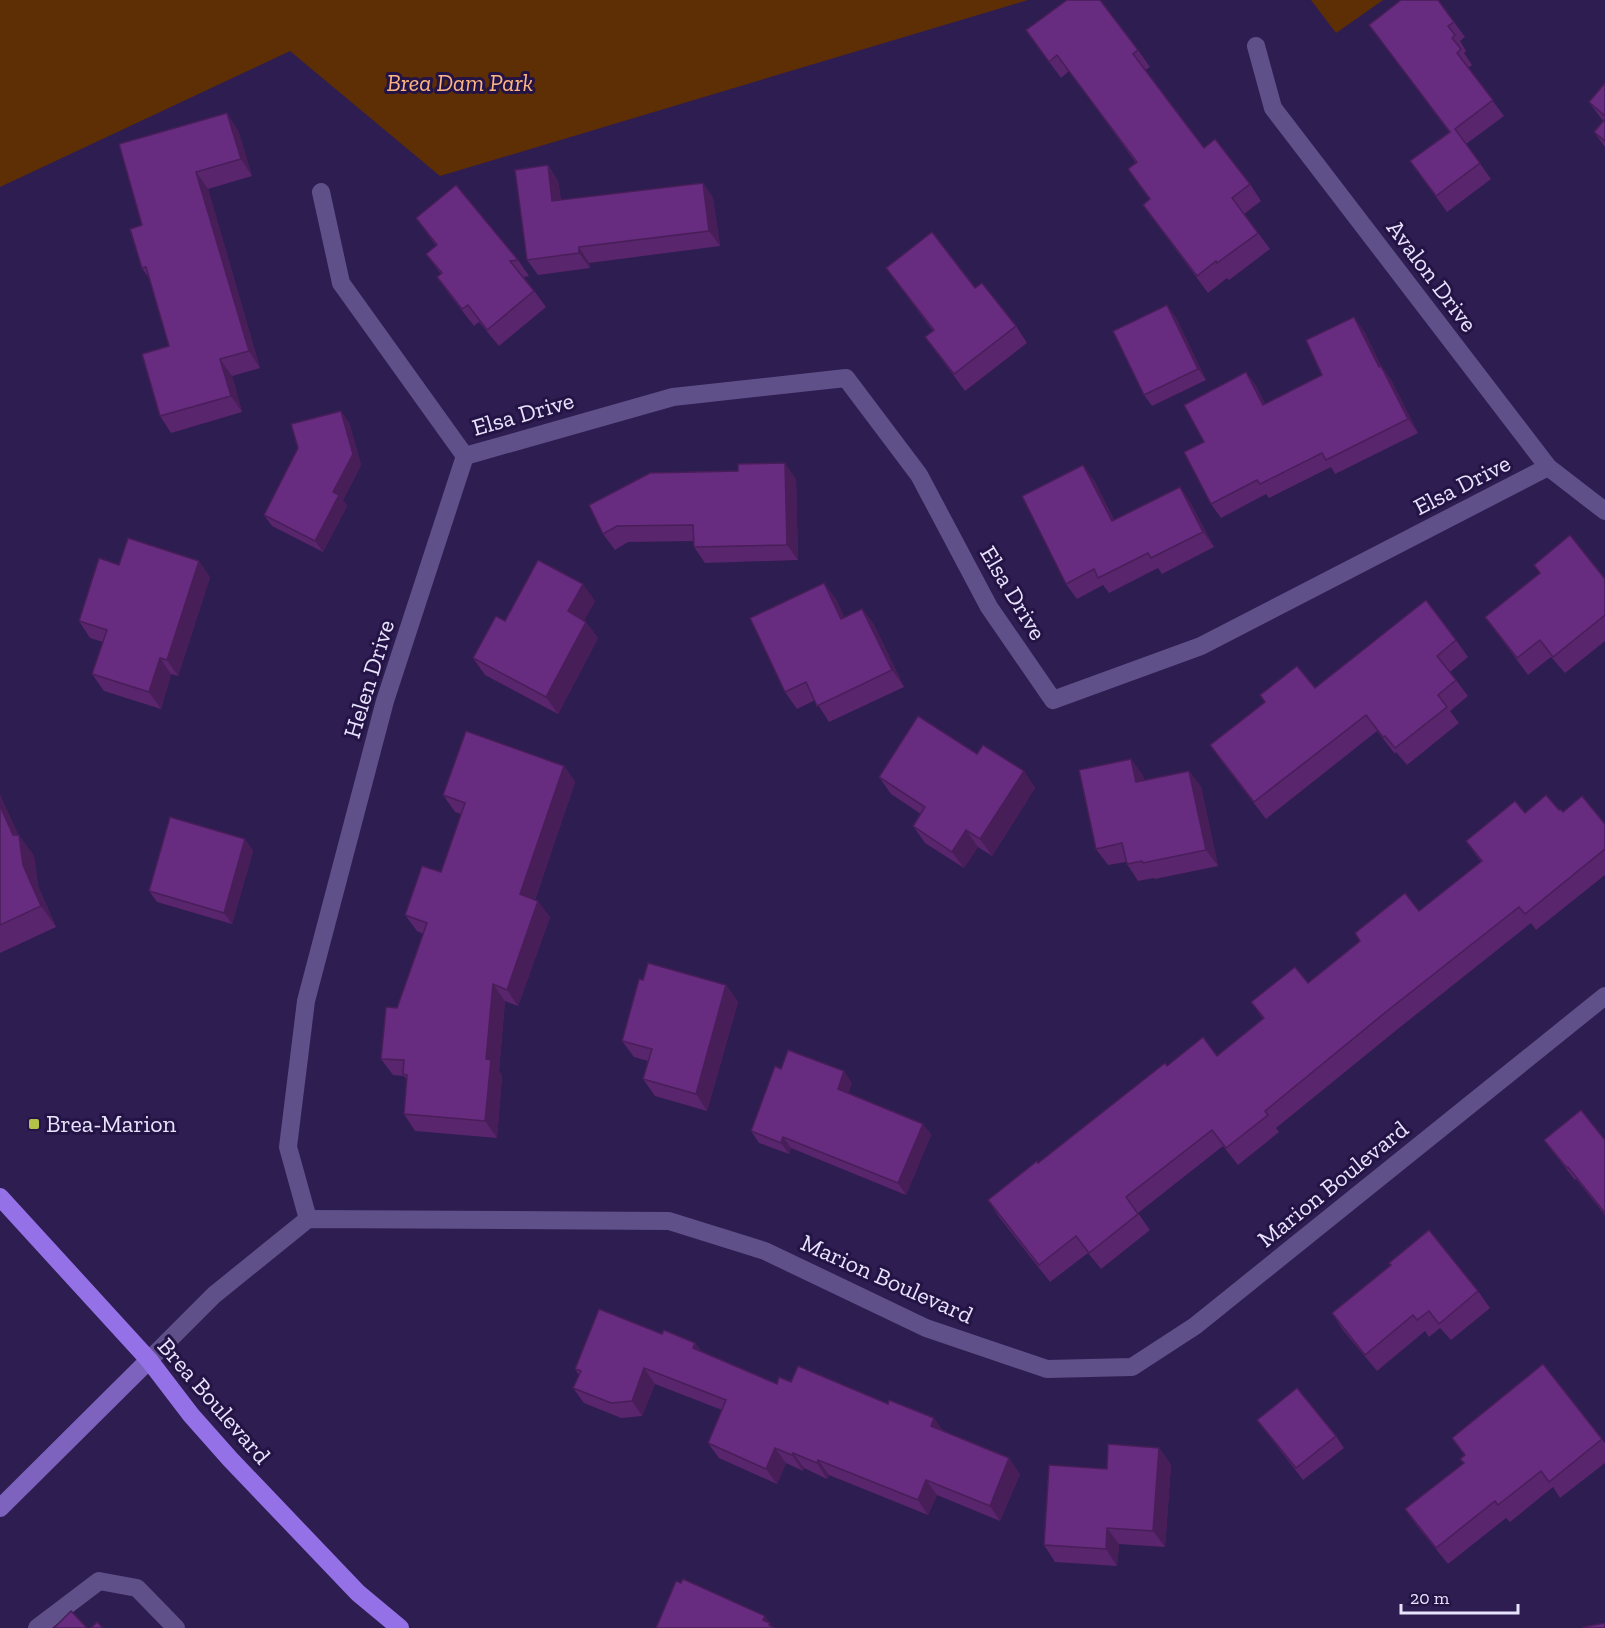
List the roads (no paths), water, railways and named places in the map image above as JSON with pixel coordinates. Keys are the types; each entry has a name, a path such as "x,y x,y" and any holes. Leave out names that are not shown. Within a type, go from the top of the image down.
{"main road":[{"name":"Brea Boulevard","path":"0,1197 149,1360 191,1415 230,1459 358,1593 400,1628"}],"street":[{"name":"Avalon Drive","path":"1256,46 1273,108 1548,467 1605,511"},
{"path":"321,192 341,283 465,456"},
{"name":"Elsa Drive","path":"465,456 673,397 846,378 919,475 989,607 1053,700 1201,646 1548,467"},
{"name":"Helen Drive","path":"308,1219 288,1147 306,1001 386,701 465,456"},
{"name":"Marion Boulevard","path":"308,1219 669,1221 765,1251 926,1328 1047,1369 1132,1367 1195,1326 1605,996"},
{"path":"0,1508 214,1296 308,1219"},
{"path":"37,1628 99,1581 137,1588 176,1628"}],"place":[{"name":"Brea-Marion","path":"34,1124"}],"park label":[{"name":"Brea Dam Park","path":"460,83"}]}
